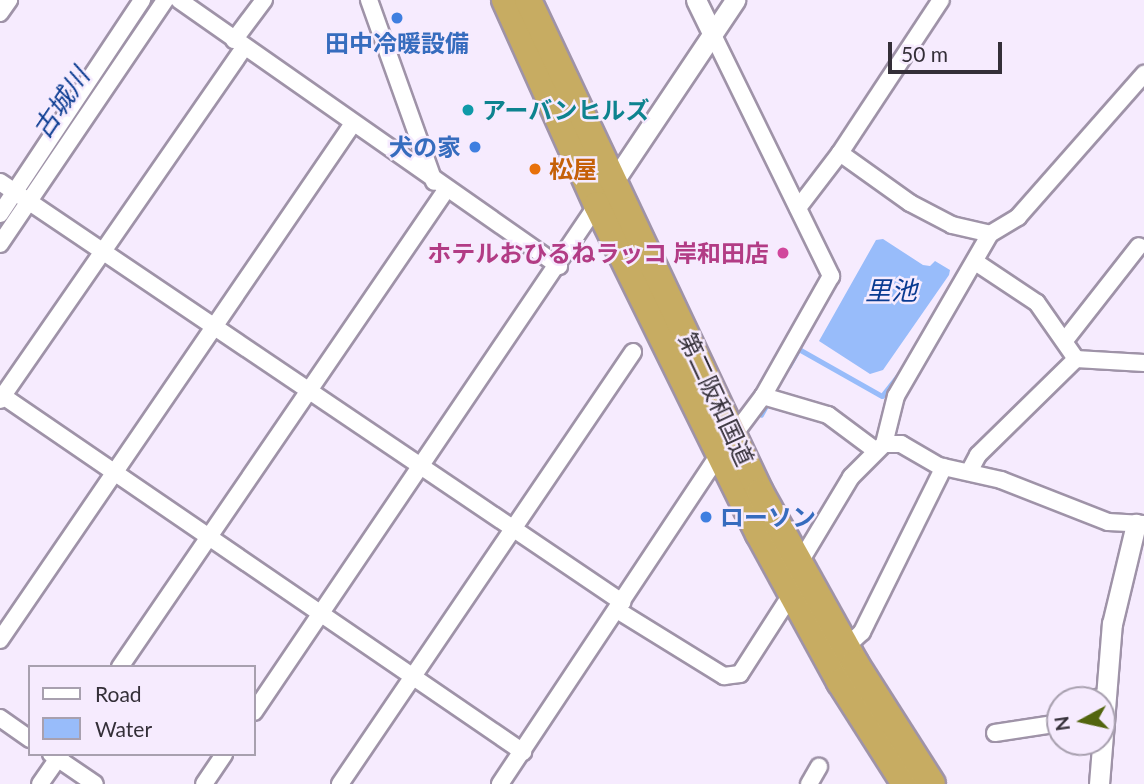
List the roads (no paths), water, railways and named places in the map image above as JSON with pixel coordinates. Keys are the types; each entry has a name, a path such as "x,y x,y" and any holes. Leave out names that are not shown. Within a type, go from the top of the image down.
{"highway":[{"path":"488,0 510,46 547,91"},
{"name":"第二阪和国道","path":"505,0 597,205 726,445 798,562 846,647 932,784"},
{"name":"第二阪和国道","path":"528,0 615,180 793,597 905,784"},
{"path":"541,0 550,46"}],"street":[{"path":"0,13 9,0"},
{"path":"0,214 142,0"},
{"path":"0,244 165,0"},
{"path":"179,0 352,125 559,266"},
{"path":"264,0 239,43 103,250 1,396 523,752"},
{"path":"369,0 440,186"},
{"path":"500,784 726,445 763,396 831,276 696,0"},
{"path":"256,709 559,266 564,250 615,180 735,0"},
{"path":"798,208 840,153 941,0"},
{"path":"0,182 514,529 620,606 724,676 740,674 793,597 798,562 851,477 880,447 896,396 977,263 990,234 1018,217 1144,74"},
{"path":"0,640 352,125"},
{"path":"840,153 910,203 952,225 990,234"},
{"path":"121,665 308,390 440,186"},
{"path":"1066,339 1139,246"},
{"path":"977,263 1037,303 1066,339 1076,359"},
{"path":"340,784 633,352"},
{"path":"969,472 978,455 1076,359 1144,363"},
{"path":"763,396 828,415 880,447 901,444 944,467 1044,495 1108,522 1140,524 1112,624 1099,686"},
{"path":"846,647 862,632 944,467"},
{"path":"0,718 28,738"},
{"path":"995,733 1046,725"},
{"path":"40,784 56,756 95,784"},
{"path":"204,784 224,756"},
{"path":"1098,756 1098,784"},
{"path":"809,784 819,766"}],"water":[{"name":"里池","path":"883,239 923,265 930,266 935,261 950,270 883,370 870,374 819,341 876,240"}],"waterway":[{"name":"古城川","path":"35,176 154,0"},
{"name":"古城川","path":"0,227 6,218"},
{"path":"789,366 799,349 882,396 904,368"},
{"path":"761,415 767,404"}],"place":[{"name":"田中冷暖設備","path":"397,18"},
{"name":"アーバンヒルズ","path":"468,110"},
{"name":"犬の家","path":"475,147"},
{"name":"松屋","path":"535,169"},
{"name":"ホテルおひるねラッコ 岸和田店","path":"783,253"},
{"name":"ローソン","path":"706,517"}]}
